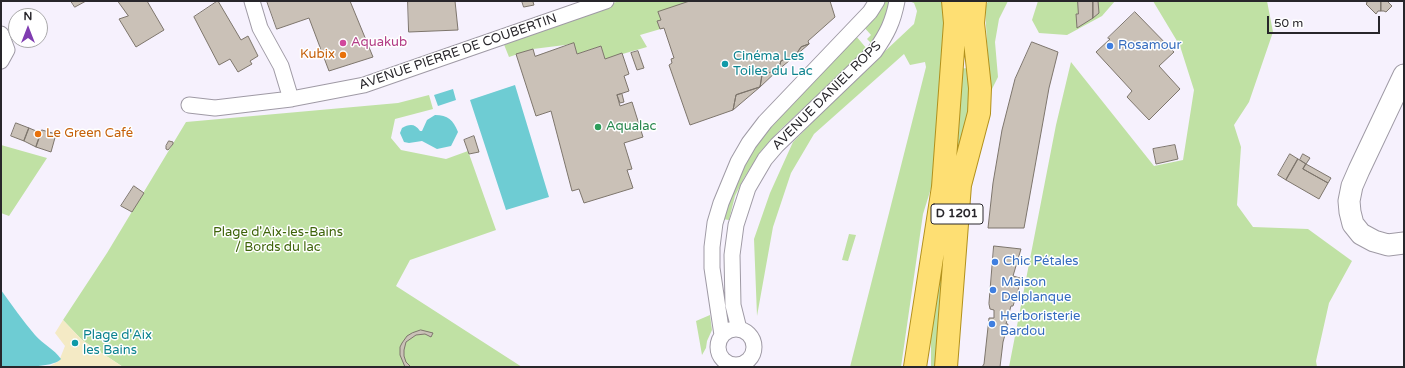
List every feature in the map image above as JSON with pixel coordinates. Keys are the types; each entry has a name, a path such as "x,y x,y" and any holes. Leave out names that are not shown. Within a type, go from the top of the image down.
{"main road":[{"name":"D 1201","path":"917,362 943,187 955,23 953,1"},
{"name":"D 1201","path":"946,367 960,185 979,113 980,88 973,23 975,1"}],"street":[{"path":"252,1 260,28 280,66 291,99"},
{"name":"AVENUE PIERRE DE COUBERTIN","path":"189,105 214,108 291,99 364,85 606,1"},
{"name":"AVENUE DANIEL ROPS","path":"722,335 712,268 712,247 715,223 721,203 738,162 749,143 765,122 870,12 877,1"},
{"name":"AVENUE DANIEL ROPS","path":"740,329 733,305 732,255 736,225 748,188 765,160 777,145 875,51 886,35 894,17 897,1"},
{"path":"1,34 7,50 1,60"},
{"path":"1404,75 1352,186 1349,201 1353,224 1361,234 1374,241 1388,245 1404,244"},
{"path":"740,329 749,334 752,338 754,343 754,353 744,364 734,366 725,361 719,352 718,346 722,335 730,330 740,329"}],"green space":[{"path":"619,1 690,1 664,28 640,35 647,47 605,59 601,46 577,54 573,44 533,49 509,57 503,42"},
{"path":"886,1 892,3 886,22 873,45 867,39 871,35 863,26 879,11"},
{"path":"909,1 943,1 944,8 940,106 933,182 923,214 901,367 850,367 926,67 925,62 910,65 904,54 814,134 791,173 773,227 757,316 754,239 770,193 793,142 852,82 914,24 917,11 914,3"},
{"path":"988,1 1008,1 999,19 995,42 998,77 990,93 985,8"},
{"path":"1038,1 1115,1 1102,16 1067,35 1039,33 1032,20"},
{"path":"1153,1 1267,1 1273,32 1249,102 1234,125 1241,147 1237,205 1253,227 1308,229 1352,261 1329,303 1316,361 1317,367 1009,367 1056,125 1071,62 1154,166 1183,160 1194,90 1180,46"},
{"path":"856,36 867,49 781,129 761,151 744,178 735,196 729,220 722,219 726,198 762,130"},
{"path":"968,68 973,94 941,367 931,367 931,338 939,278 957,69"},
{"name":"Plage d'Aix-les-Bains / Bords du lac","path":"429,95 433,109 395,119 391,138 401,150 446,159 468,151 496,230 410,260 396,286 522,367 123,367 82,340 63,320 107,253 186,122 398,103"},
{"path":"1,145 47,158 9,216 1,213"},
{"path":"849,234 856,235 848,261 842,260"},
{"path":"710,315 712,330 702,355 696,321"}],"sand":[{"name":"Plage d'Aix les Bains","path":"63,320 82,340 123,367 48,367 59,361 65,346 55,333"}],"water":[{"path":"515,85 549,197 506,210 470,100"},
{"path":"453,89 456,100 438,106 434,95"},
{"path":"435,115 447,117 452,121 456,128 458,132 451,146 437,149 422,141 409,143 404,142 400,133 402,128 414,125 422,131 427,120"},
{"path":"1,290 35,335 61,359 51,364 24,367 1,367"}],"building":[{"path":"71,1 86,1 75,7"},
{"path":"118,1 147,1 164,30 136,47 119,19 128,16"},
{"path":"218,1 241,40 248,36 258,56 250,61 252,64 238,72 230,59 219,65 194,17"},
{"name":"Aquakub","path":"267,1 350,1 373,57 329,71 309,18 277,29"},
{"path":"408,1 455,1 458,30 409,32"},
{"path":"522,1 536,1 533,2 534,5 524,7"},
{"name":"Cinéma Les Toiles du Lac","path":"690,1 830,1 835,17 808,41 809,44 801,47 795,56 781,61 778,70 762,75 760,87 736,95 733,110 690,125 669,65 672,63 671,59 674,58 664,28 660,29 657,21 661,20 658,12"},
{"path":"1078,1 1093,1 1093,18 1077,28 1076,14 1078,14"},
{"path":"1093,1 1098,1 1099,13 1093,18"},
{"path":"1365,1 1381,1 1381,11 1378,11 1376,14"},
{"path":"1381,1 1387,1 1392,6 1386,12 1381,11"},
{"path":"1135,12 1174,52 1159,66 1180,89 1149,120 1127,97 1132,91 1096,52"},
{"path":"1032,42 1058,52 1049,88 1024,228 988,228 993,183 1002,130 1015,79"},
{"name":"Aqualac","path":"574,43 577,54 601,46 605,59 622,53 629,74 624,76 629,91 617,95 620,106 632,102 643,137 624,143 632,169 627,170 633,188 584,203 579,189 572,191 551,111 536,116 516,54 533,49 535,56"},
{"path":"809,44 795,56 801,47"},
{"path":"638,51 644,68 637,70 631,53"},
{"path":"795,56 778,70 781,61"},
{"path":"778,70 760,87 762,75"},
{"path":"760,87 733,110 736,95"},
{"path":"622,94 624,102 620,103 617,95"},
{"path":"16,123 29,128 24,141 11,136"},
{"path":"29,128 41,133 36,147 24,141"},
{"path":"42,130 56,134 51,152 36,147"},
{"path":"474,136 479,152 469,154 464,140"},
{"path":"169,141 173,142 173,144 168,150 166,149 166,146"},
{"path":"1175,145 1178,159 1156,164 1153,149"},
{"path":"1290,154 1298,159 1286,180 1278,175"},
{"path":"1303,154 1310,158 1306,164 1300,160"},
{"path":"1298,159 1306,164 1303,169 1328,183 1319,199 1286,180"},
{"path":"1306,164 1331,178 1328,183 1303,169"},
{"path":"134,186 144,193 132,212 121,206"},
{"path":"994,246 1021,249 1013,276 1020,278 1020,284 1013,306 1011,306 1006,324 1008,324 1003,342 1000,367 982,367 984,364 989,318 994,318 994,310 990,309 989,304"},
{"path":"421,330 433,333 431,337 425,334 416,335 406,342 404,356 406,362 411,367 405,367 400,355 400,347 407,336"}],"place":[{"name":"Aquakub","path":"343,43"},
{"name":"Rosamour","path":"1110,46"},
{"name":"Kubix","path":"343,55"},
{"name":"Cinéma Les Toiles du Lac","path":"725,64"},
{"name":"Aqualac","path":"598,127"},
{"name":"Le Green Café","path":"38,134"},
{"name":"Chic Pétales","path":"995,262"},
{"name":"Maison Delplanque","path":"993,290"},
{"name":"Herboristerie Bardou","path":"992,324"},
{"name":"Plage d'Aix les Bains","path":"75,343"}]}
